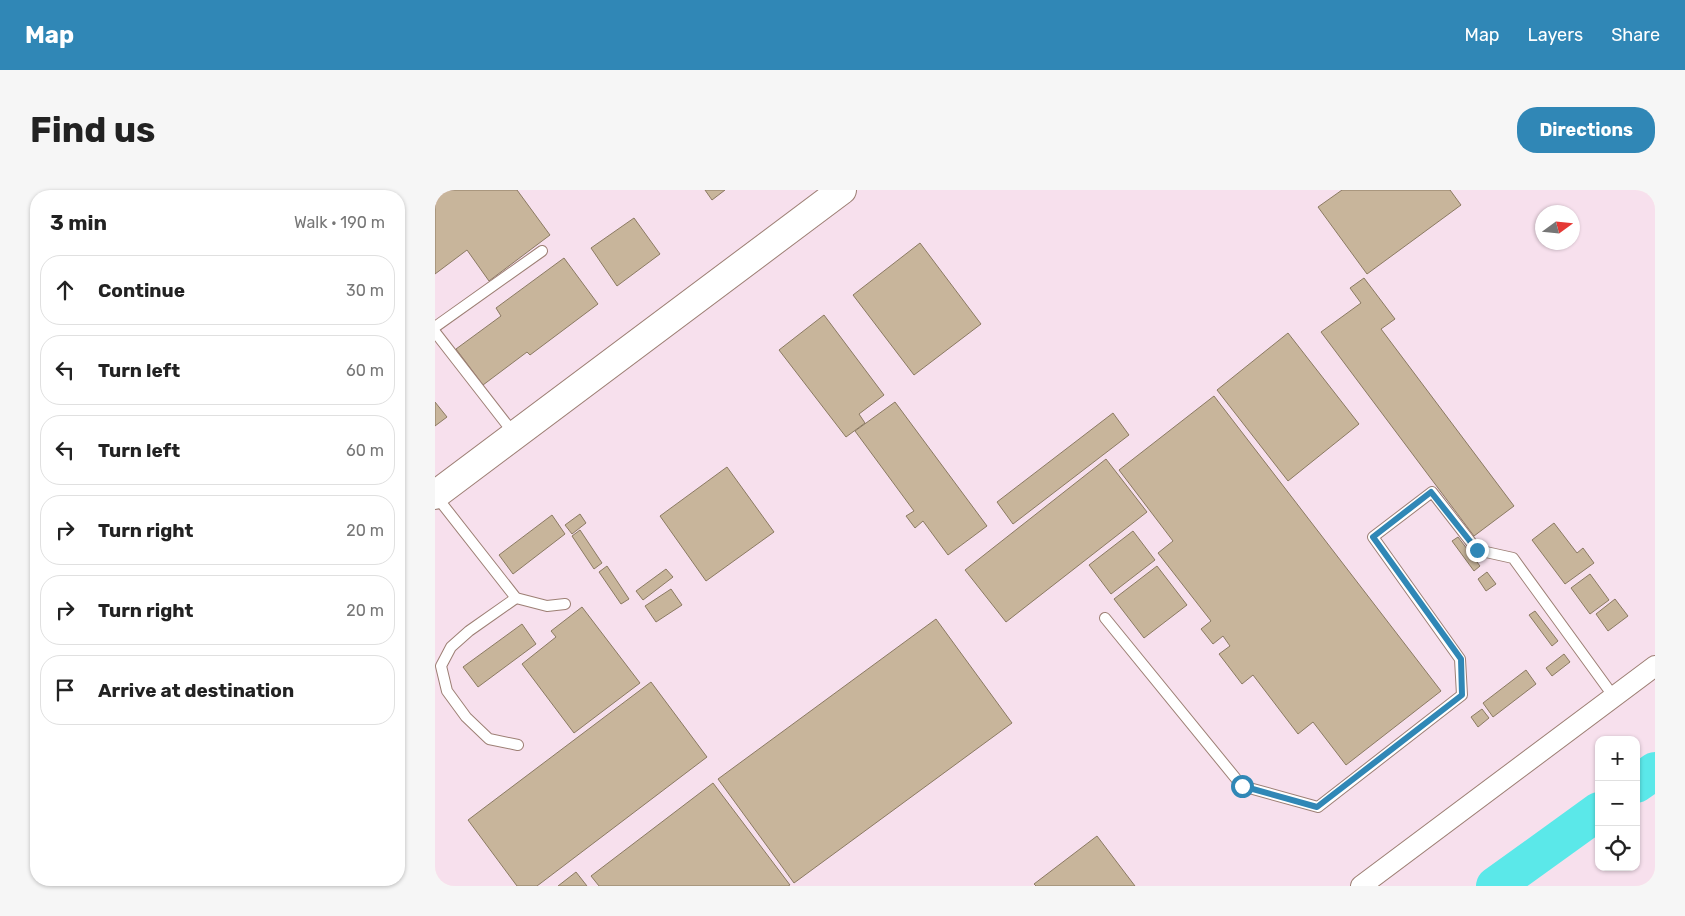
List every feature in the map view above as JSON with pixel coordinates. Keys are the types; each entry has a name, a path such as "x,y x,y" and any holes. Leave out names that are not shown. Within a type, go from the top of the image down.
{"street":[{"path":"435,495 842,190"},
{"path":"1361,886 1655,666"}],"lane":[{"path":"435,327 542,251"},
{"path":"435,332 516,436"},
{"path":"1105,618 1242,786 1317,807 1462,695 1461,659 1373,537 1431,492 1477,550 1513,558 1614,697"},
{"path":"435,495 516,598 547,606 565,604"},
{"path":"516,598 469,631 451,647 441,666 447,691 466,717 489,739 519,745"}],"shaded area":[{"path":"435,190 1655,190 1655,886 435,886"}],"building":[{"path":"435,190 517,190 550,235 489,281 467,250 435,274"},
{"path":"705,190 725,190 712,200"},
{"path":"1342,190 1450,190 1461,205 1367,274 1318,207"},
{"path":"634,218 660,254 617,286 591,248"},
{"path":"920,243 981,324 914,375 853,295"},
{"path":"564,258 598,304 530,355 527,352 483,385 456,349 501,316 496,308"},
{"path":"1364,278 1395,319 1381,329 1514,506 1474,536 1321,332 1361,303 1350,288"},
{"path":"824,315 884,395 859,414 865,423 846,437 779,350"},
{"path":"1288,333 1359,424 1288,481 1217,390"},
{"path":"1214,396 1441,691 1346,765 1313,722 1298,734 1253,675 1242,684 1219,654 1230,646 1223,636 1213,644 1201,629 1211,621 1158,553 1173,541 1119,470"},
{"path":"435,402 447,417 435,426"},
{"path":"895,402 987,526 948,555 923,521 915,528 906,516 914,511 855,431"},
{"path":"1113,413 1129,435 1013,524 997,502"},
{"path":"1106,459 1147,512 1006,622 965,570"},
{"path":"727,467 774,532 706,581 660,516"},
{"path":"580,514 586,523 572,534 565,525"},
{"path":"552,515 565,534 513,574 499,555"},
{"path":"1554,523 1577,553 1583,548 1594,563 1565,584 1532,540"},
{"path":"580,530 602,563 594,569 572,536"},
{"path":"1133,531 1155,560 1111,594 1089,565"},
{"path":"1458,537 1480,566 1474,571 1452,541"},
{"path":"607,566 629,599 621,604 599,572"},
{"path":"1157,566 1187,605 1144,638 1114,599"},
{"path":"666,569 673,577 643,600 636,591"},
{"path":"1487,572 1496,584 1486,591 1478,579"},
{"path":"1590,574 1609,600 1590,614 1571,588"},
{"path":"671,589 682,605 656,622 645,606"},
{"path":"1615,599 1628,616 1608,631 1596,614"},
{"path":"582,607 640,683 574,733 522,664 556,637 551,631"},
{"path":"1535,611 1558,641 1552,646 1529,615"},
{"path":"936,619 1012,723 794,883 718,779"},
{"path":"522,624 536,644 478,687 463,667"},
{"path":"1564,654 1570,662 1552,676 1546,668"},
{"path":"1526,670 1536,684 1493,717 1483,703"},
{"path":"651,682 707,757 537,886 517,886 468,820"},
{"path":"1482,709 1489,718 1478,727 1471,717"},
{"path":"713,783 790,885 599,886 591,876"},
{"path":"1097,836 1135,886 1036,886 1034,884"},
{"path":"576,872 587,886 558,886"}],"waterway":[{"path":"1640,781 1655,771"},
{"path":"1495,886 1595,814"}],"route":[{"path":"1242,786 1317,807 1462,695 1461,659 1373,537 1431,492 1477,550"}]}
